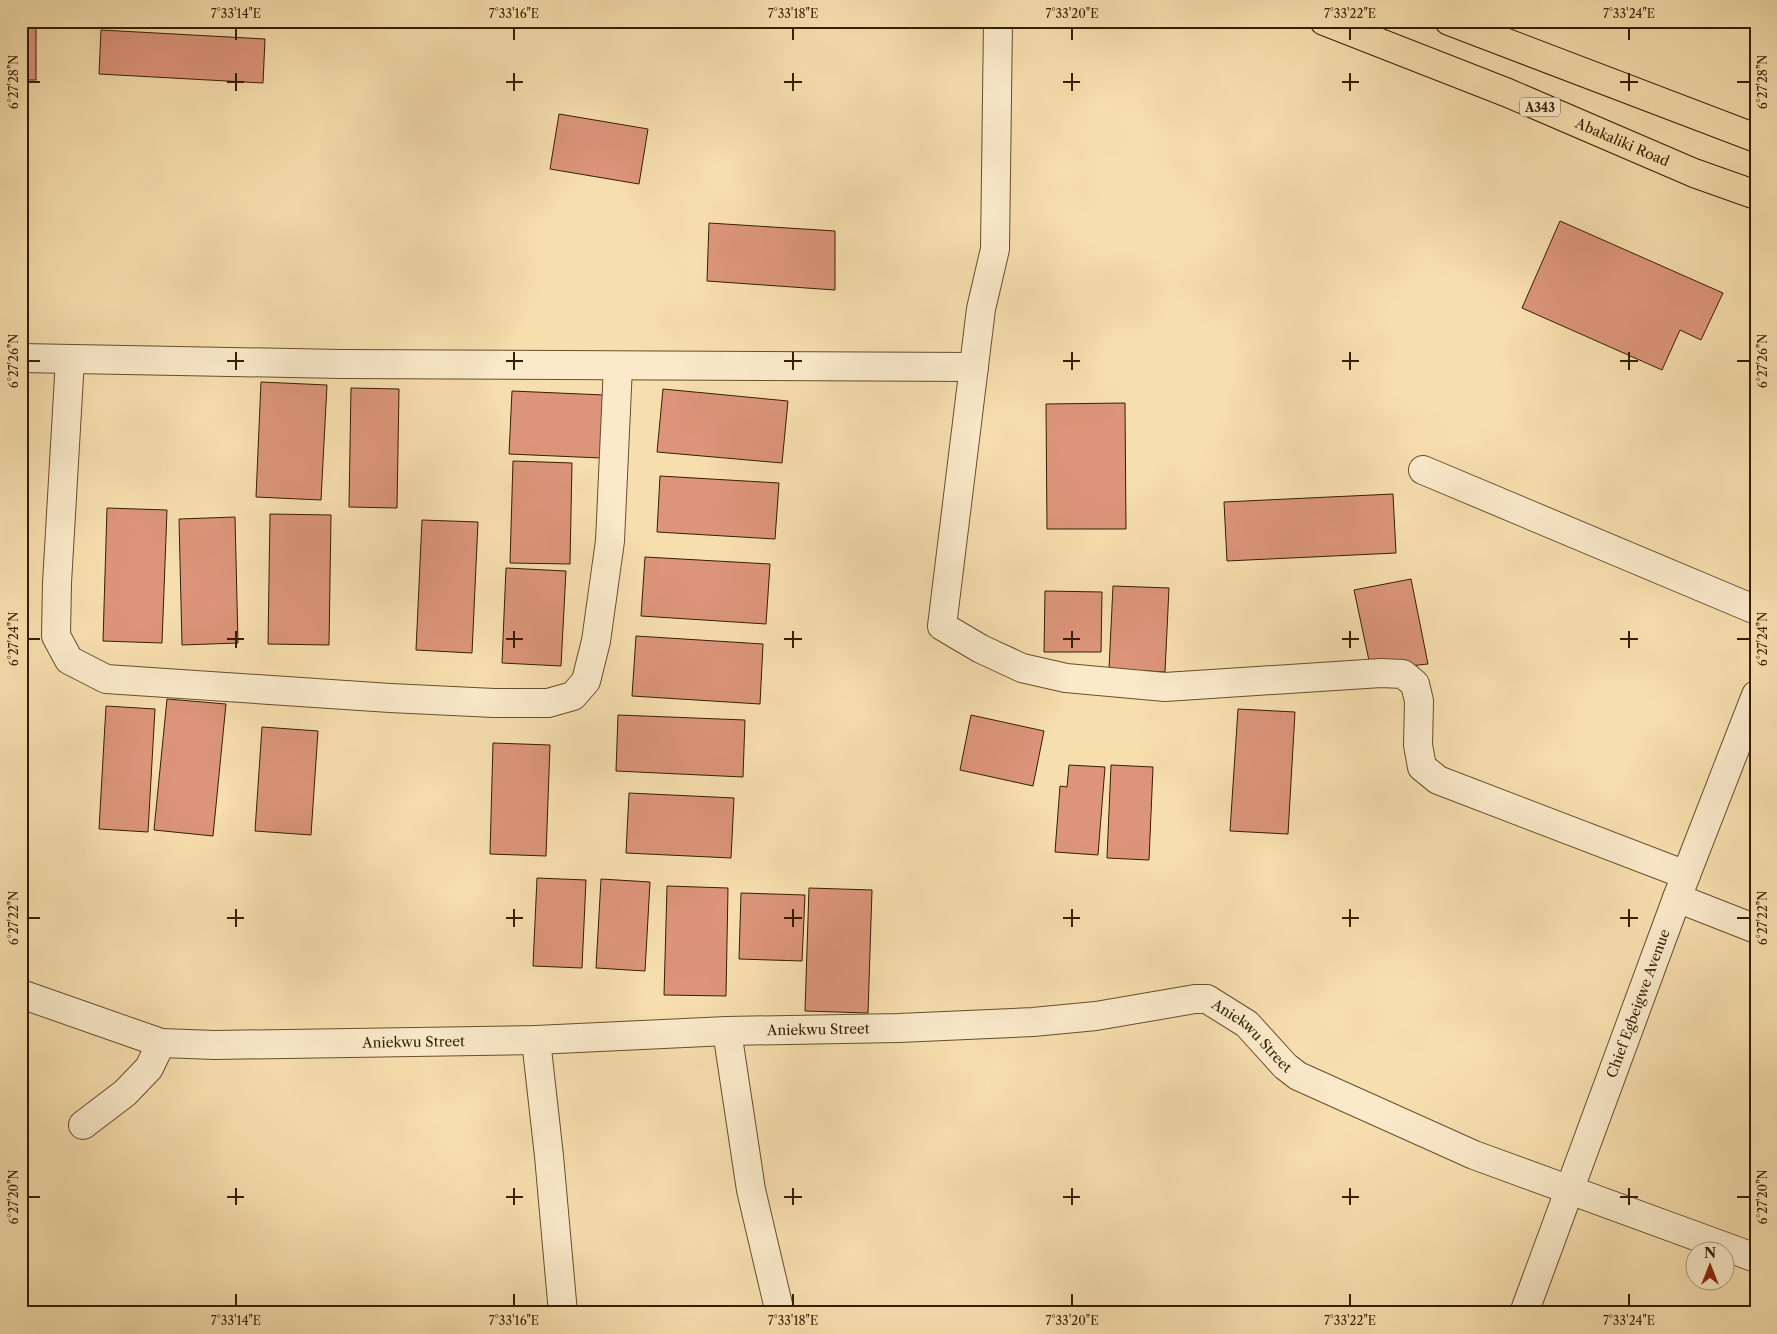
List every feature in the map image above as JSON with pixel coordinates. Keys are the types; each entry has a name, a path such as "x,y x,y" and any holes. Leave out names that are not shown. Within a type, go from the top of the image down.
{"highway":[{"name":"Abakaliki Road","path":"1324,21 1508,93 1694,173 1756,195"},
{"path":"1450,21 1756,138"}],"street":[{"path":"998,21 995,249 981,309 942,626 981,649 1022,668 1066,678 1165,687 1381,673 1403,674 1414,684 1419,701 1418,744 1422,767 1438,780 1681,887 1756,929"},
{"path":"21,358 340,364 974,367"},
{"path":"70,359 57,583 56,636 69,660 106,679 390,698 503,703 548,703 573,696 586,681 596,641 610,541 618,366"},
{"path":"1422,470 1756,610"},
{"name":"Chief Egbeigwe Avenue","path":"1524,1313 1681,887 1756,695"},
{"name":"Aniekwu Street","path":"21,994 161,1043 215,1045 536,1040 727,1031 899,1028 1033,1022 1096,1016 1195,999 1207,999 1248,1024 1285,1066 1298,1076 1474,1155 1756,1258"},
{"path":"727,1031 751,1190 780,1313"},
{"path":"536,1040 549,1156 563,1313"},
{"path":"83,1125 125,1093 149,1068 161,1043"}],"building":[{"path":"21,26 36,26 36,80 21,80"},
{"path":"101,30 265,39 263,83 99,74"},
{"path":"559,114 648,129 639,184 550,169"},
{"path":"1560,221 1723,293 1701,340 1680,330 1662,370 1522,308"},
{"path":"709,223 835,231 835,290 707,281"},
{"path":"261,382 327,385 321,500 256,497"},
{"path":"351,388 399,389 397,508 349,507"},
{"path":"663,389 788,401 782,463 657,452"},
{"path":"512,391 604,395 601,458 509,454"},
{"path":"1125,403 1126,529 1047,529 1046,404"},
{"path":"513,461 572,463 570,564 510,563"},
{"path":"660,476 779,483 775,539 657,532"},
{"path":"1393,494 1396,553 1227,561 1224,502"},
{"path":"107,508 167,510 162,643 103,641"},
{"path":"270,514 331,515 329,645 268,644"},
{"path":"235,517 238,643 182,645 179,519"},
{"path":"422,520 478,522 472,653 416,650"},
{"path":"645,557 770,564 766,624 641,616"},
{"path":"506,568 566,571 561,666 502,663"},
{"path":"1411,579 1428,664 1371,670 1354,590"},
{"path":"1113,586 1169,588 1165,672 1109,669"},
{"path":"1045,591 1102,592 1101,652 1044,652"},
{"path":"636,636 763,644 760,704 632,696"},
{"path":"167,699 226,704 213,836 154,830"},
{"path":"106,706 155,709 148,832 99,829"},
{"path":"1238,709 1295,712 1288,834 1230,831"},
{"path":"618,715 745,720 743,777 616,771"},
{"path":"971,715 1044,731 1033,786 960,770"},
{"path":"262,727 318,731 311,835 255,831"},
{"path":"493,743 550,745 546,856 490,854"},
{"path":"1069,765 1105,767 1098,855 1055,852 1060,786 1067,787"},
{"path":"1111,765 1153,767 1149,860 1107,858"},
{"path":"629,793 734,798 731,858 626,853"},
{"path":"537,878 586,880 582,968 533,966"},
{"path":"601,879 650,882 645,971 596,968"},
{"path":"667,886 728,888 726,996 664,995"},
{"path":"809,888 872,890 868,1013 805,1011"},
{"path":"741,893 805,895 802,961 739,959"}]}
